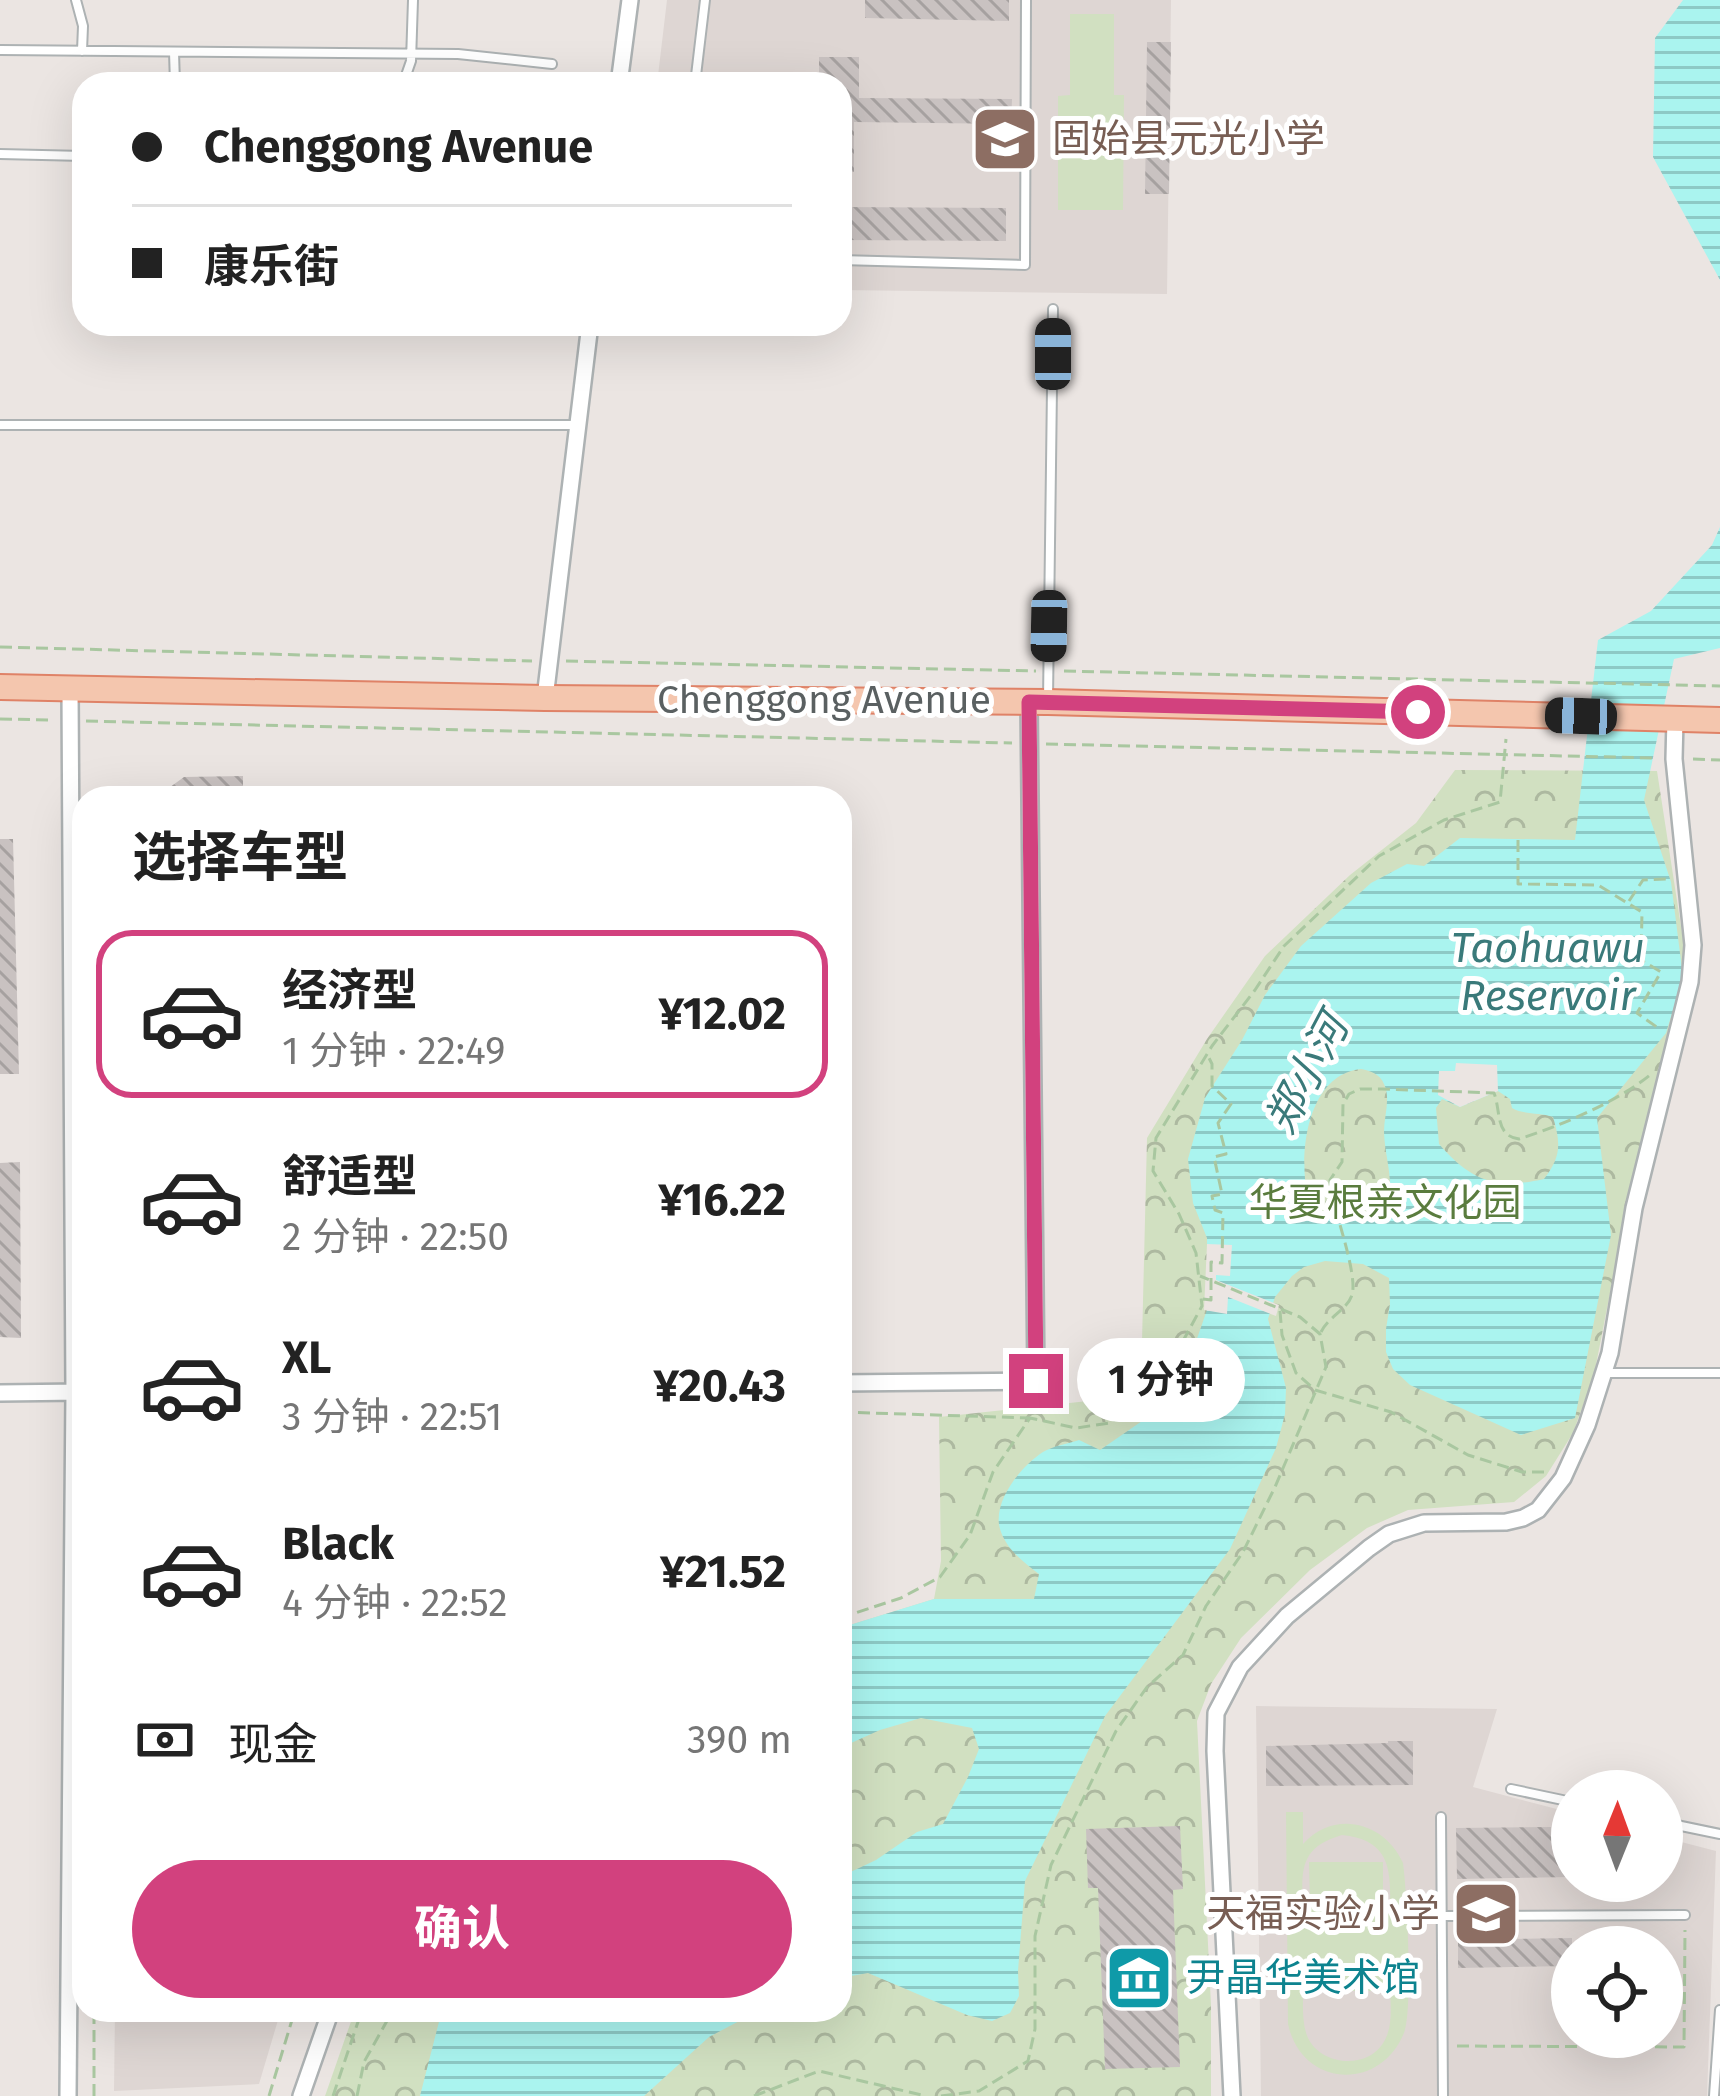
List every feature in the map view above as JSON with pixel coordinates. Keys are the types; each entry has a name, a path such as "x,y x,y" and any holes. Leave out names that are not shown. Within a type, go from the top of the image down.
{"main road":[{"name":"Chenggong Avenue","path":"0,687 1039,702 1720,720"}],"street":[{"path":"621,72 630,0"},
{"path":"545,698 589,336"},
{"path":"70,689 72,821"},
{"path":"852,1383 1036,1381 1030,743 1039,702"},
{"path":"1232,2096 1215,1750 1221,1700 1240,1667 1287,1616 1389,1534 1424,1522 1486,1523 1523,1518 1538,1510 1566,1472 1604,1373 1634,1208 1690,982 1694,945 1671,759 1671,719"},
{"path":"0,1393 72,1392"},
{"path":"68,2096 72,1840"},
{"path":"301,2096 327,2022"}],"lane":[{"path":"76,0 83,26 82,51"},
{"path":"406,72 413,0"},
{"path":"696,72 705,0"},
{"path":"852,260 1024,265 1026,0"},
{"path":"0,50 458,54 552,64"},
{"path":"174,52 175,72"},
{"path":"0,154 72,156"},
{"path":"1039,702 1049,671 1053,309"},
{"path":"0,425 578,425"},
{"path":"1604,1373 1720,1373"},
{"path":"1511,1789 1551,1798"},
{"path":"1441,1817 1443,2096"},
{"path":"1683,1826 1720,1834"},
{"path":"1442,1916 1685,1915"},
{"path":"1714,2096 1720,2010"}],"path":[{"path":"0,647 1720,686"},
{"path":"852,1412 1030,1418 1076,1427 1109,1423 1158,1387 1202,1299 1196,1252 1153,1172 1156,1138 1284,946 1379,856 1444,820 1500,802 1510,714"},
{"path":"0,719 1720,760"},
{"path":"1518,840 1518,884 1598,885 1642,912 1641,960 1661,972 1637,1013 1667,1034"},
{"path":"1628,903 1643,880 1685,879"},
{"path":"1202,1299 1211,1300 1211,1262 1222,1263 1222,1213 1215,1210 1213,1196 1222,1194 1214,1157 1226,1154 1218,1123 1231,1104 1212,1086 1208,1054"},
{"path":"941,2096 980,2091 1028,2061 1035,2029 1035,1936 1051,1865 1117,1731 1147,1688 1183,1654 1206,1606 1243,1552 1326,1366 1320,1334 1352,1294 1330,1180 1342,1162 1343,1104 1349,1094 1360,1089 1494,1093 1504,1133 1520,1139 1605,1102 1649,1075"},
{"path":"1198,1275 1300,1317 1320,1334"},
{"path":"1280,1309 1282,1335 1296,1373 1315,1390 1391,1412 1483,1460 1522,1472 1566,1472"},
{"path":"852,1614 901,1598 940,1577 970,1534 993,1472 1030,1418"},
{"path":"1443,2046 1684,2047 1685,1915"},
{"path":"94,2022 94,2096"},
{"path":"269,2096 292,2022"},
{"path":"333,2096 358,2022"},
{"path":"357,2096 364,2062 386,2022"},
{"path":"754,2096 819,2071 926,2096"}],"shaded area":[{"name":"固始县元光小学","path":"667,0 1171,0 1167,294 852,290 852,72 658,72"},
{"name":"天福实验小学","path":"1256,1706 1497,1709 1473,1787 1551,1807 1551,1902 1683,1902 1683,1842 1716,1851 1707,2096 1261,2096"},
{"path":"115,2022 277,2022 259,2084 114,2091"}],"green space":[{"path":"1070,14 1114,14 1114,95 1124,95 1123,210 1058,210 1058,96 1070,95"},
{"name":"华夏根亲文化园","path":"1455,770 1657,771 1688,972 1628,1201 1594,1375 1573,1433 1546,1476 1514,1502 1408,1510 1367,1528 1310,1570 1241,1638 1211,1684 1197,1721 1211,2096 325,2096 351,2022 852,2022 852,1624 934,1599 941,1561 939,1417 1088,1401 1141,1382 1147,1138 1265,956 1350,875 1416,823"},
{"path":"1286,1812 1303,1812 1303,1844 1329,1826 1358,1825 1384,1838 1403,1863 1407,2020 1393,2052 1378,2065 1342,2075 1309,2061 1288,2024","holes":["1342,1835 1369,1843 1384,1857 1390,1905 1383,1905 1383,1862 1309,1862 1310,1905 1303,1905 1306,1861 1318,1846","1303,1991 1390,1991 1388,2034 1374,2053 1343,2061 1322,2054 1308,2038"]}],"water":[{"path":"1683,0 1720,0 1720,280 1653,157 1655,38"},
{"path":"1720,527 1720,648 1674,659 1644,800 1671,882 1683,977 1666,1033 1597,1118 1611,1235 1575,1418 1521,1435 1410,1385 1393,1369 1386,1352 1389,1278 1363,1264 1325,1261 1292,1276 1275,1297 1268,1319 1286,1388 1276,1448 1230,1549 1105,1716 1025,1881 1019,1996 1010,2013 992,2021 868,1973 852,1976 852,1871 917,1832 943,1824 979,1749 972,1728 921,1718 852,1743 852,1624 934,1599 1034,1599 1039,1574 1004,1539 999,1521 1003,1498 1025,1467 1043,1452 1079,1440 1100,1450 1145,1419 1193,1350 1207,1310 1207,1238 1193,1203 1188,1159 1205,1098 1265,995 1301,946 1371,883 1407,864 1424,866 1460,838 1575,840 1598,640 1651,611 1712,545","holes":["1361,1069 1372,1072 1386,1089 1387,1209 1365,1219 1314,1218 1305,1153 1315,1107 1341,1075","1498,1091 1510,1099 1512,1108 1553,1117 1558,1150 1544,1179 1486,1180 1462,1167 1439,1144 1436,1108 1442,1099 1460,1107"]},
{"path":"439,2022 737,2022 709,2037 644,2096 420,2096"}],"pier":[{"path":"1456,1063 1497,1065 1498,1091 1460,1107 1438,1095 1439,1071 1455,1071"},
{"path":"1207,1244 1232,1245 1230,1276 1216,1275 1216,1280 1279,1305 1276,1316 1228,1297 1227,1314 1204,1310"}],"building":[{"path":"865,0 1009,0 1009,21 865,18"},
{"path":"1147,42 1171,42 1169,194 1145,194"},
{"path":"819,57 859,57 859,98 1012,99 1011,124 854,122 852,172 852,72 819,72"},
{"path":"852,207 1006,208 1006,241 852,240"},
{"path":"243,776 243,786 172,786 184,777"},
{"path":"0,839 13,839 19,1074 0,1074"},
{"path":"20,1162 21,1338 0,1337 0,1163"},
{"path":"1413,1741 1413,1785 1266,1786 1266,1746"},
{"name":"尹晶华美术馆","path":"1180,1826 1183,1889 1173,1890 1180,2067 1105,2069 1098,1888 1088,1888 1086,1829"},
{"path":"1551,1827 1551,1877 1457,1879 1456,1828"},
{"path":"1551,1938 1551,1966 1458,1968 1458,1940"}],"place":[{"name":"固始县元光小学","path":"1005,139"},
{"name":"天福实验小学","path":"1486,1914"},
{"name":"尹晶华美术馆","path":"1139,1978"}],"route":[{"path":"1036,1381 1029,702 1418,712"}],"water label":[{"name":"Taohuawu Reservoir","path":"1548,972"},
{"name":"郑小河","path":"1307,1074"}]}
